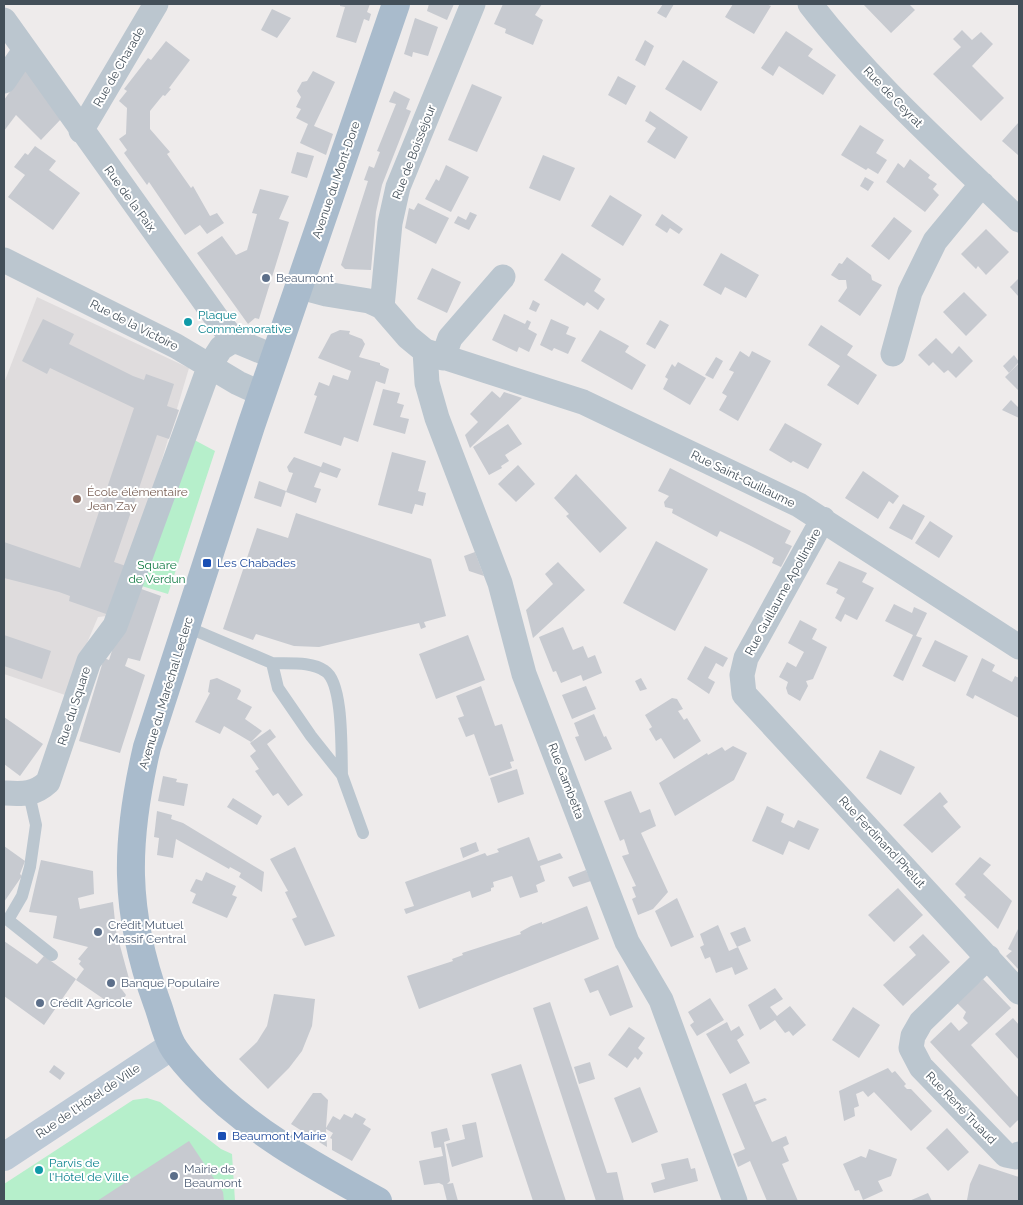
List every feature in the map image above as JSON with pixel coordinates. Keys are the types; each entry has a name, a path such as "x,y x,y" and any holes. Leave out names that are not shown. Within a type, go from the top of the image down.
{"main road":[{"name":"Avenue du Mont-Dore","path":"275,357 396,4"},
{"name":"Avenue du Maréchal Leclerc","path":"275,357 147,747 137,788 130,844 134,922 146,975 172,1046 210,1090 239,1115 330,1175 378,1201"},
{"name":"Rue de l'Hôtel de Ville","path":"5,1154 172,1046"}],"street":[{"name":"Rue de Charade","path":"81,131 156,4"},
{"name":"Rue de Boisséjour","path":"382,307 390,223 398,186 473,4"},
{"name":"Rue de Ceyrat","path":"810,4 832,33 909,114 1019,220"},
{"name":"Rue de la Paix","path":"4,20 81,131 227,332"},
{"path":"4,82 25,50"},
{"path":"893,354 910,292 936,241 982,184"},
{"name":"Rue de la Victoire","path":"4,260 204,361 238,383 262,394"},
{"path":"300,287 326,294 369,301 382,307 408,337 434,354 503,277"},
{"path":"204,361 216,352 227,332 275,357"},
{"name":"Rue Saint-Guillaume","path":"434,354 583,402 799,506 823,519 1019,647"},
{"name":"Rue Gambetta","path":"434,354 427,383 437,418 500,583 524,674 627,942 661,1000 734,1201"},
{"name":"Rue du Square","path":"29,794 39,791 48,782 55,768 71,709 89,661 115,626 204,361"},
{"name":"Rue Guillaume Apollinaire","path":"744,694 742,675 746,658 823,519"},
{"name":"Rue Ferdinand Phelut","path":"744,694 1019,992"},
{"path":"4,793 29,794"},
{"name":"Rue René Truaud","path":"988,957 922,1022 913,1036 911,1048 921,1067 1006,1155 1016,1157 1019,1154"}],"lane":[{"path":"187,627 272,663 311,665 329,674 334,682 340,720 342,776"},
{"path":"272,663 278,688 311,736 342,776 363,833"},
{"path":"29,794 36,825 30,867 22,896 8,920 52,955"}],"shaded area":[{"name":"École élémentaire Jean Zay","path":"37,297 189,368 116,615 98,617 65,695 4,674 4,383"}],"green space":[{"name":"Square de Verdun","path":"185,435 215,451 168,594 135,584"},
{"path":"147,1098 160,1102 221,1149 232,1154 235,1201 4,1201 4,1184 133,1100"}],"building":[{"path":"340,4 370,4 367,12 371,14 369,21 364,19 356,43 336,37 345,7 340,6"},
{"path":"429,4 454,4 447,20 427,11"},
{"path":"503,4 542,4 535,15 543,20 533,45 505,33 506,29 494,24"},
{"path":"663,4 674,4 666,18 657,13"},
{"path":"733,4 766,4 771,6 754,34 725,17"},
{"path":"863,4 909,4 915,10 891,33"},
{"path":"272,9 291,18 277,38 261,30"},
{"path":"415,18 438,27 428,56 413,52 412,57 404,54"},
{"path":"962,30 972,40 981,32 993,44 972,66 1004,98 981,121 933,74 961,47 953,39"},
{"path":"786,31 813,49 808,56 836,75 823,95 779,66 773,76 761,68"},
{"path":"645,40 654,46 645,66 635,60"},
{"path":"166,41 190,60 169,88 171,89 165,96 163,95 150,111 150,129 170,152 167,154 191,188 193,186 210,216 217,213 224,223 207,234 200,225 185,235 149,182 147,185 124,153 127,150 119,139 126,134 127,108 119,101 127,91 124,89 148,58 151,60"},
{"path":"683,60 718,82 701,111 665,89"},
{"path":"26,69 61,119 41,140 16,115 4,131 4,100"},
{"path":"313,71 335,82 314,126 333,134 326,155 300,143 308,124 296,118 301,109 296,107 301,97 297,91 302,82 307,81"},
{"path":"618,76 636,86 626,105 608,95"},
{"path":"472,84 502,97 477,152 448,140"},
{"path":"394,91 410,99 406,109 411,111 382,185 376,212 371,270 345,269 341,265 368,181 364,180 369,166 374,168 380,152 377,151 396,104 389,102"},
{"path":"650,111 688,137 675,159 647,142 656,128 645,121"},
{"path":"1019,122 1019,156 1002,141"},
{"path":"860,125 884,140 876,153 887,160 878,174 868,168 866,170 841,155"},
{"path":"35,146 56,161 49,170 80,193 53,230 8,197 25,175 14,167 25,153 28,155"},
{"path":"297,152 314,156 307,178 291,173"},
{"path":"543,155 575,168 560,201 529,188"},
{"path":"910,159 930,175 928,178 937,184 933,189 939,195 925,212 886,182 898,163 904,168"},
{"path":"446,165 469,177 451,212 425,199 436,179 439,181"},
{"path":"865,177 874,182 868,191 860,186"},
{"path":"260,189 289,196 279,219 289,222 259,319 255,318 248,324 197,253 222,236 236,255 247,250 257,214 252,213"},
{"path":"610,195 642,215 623,246 591,226"},
{"path":"418,203 449,218 436,244 405,228 409,208 414,210"},
{"path":"470,212 477,215 469,230 454,223 458,216 466,220"},
{"path":"662,214 683,229 679,234 670,228 667,233 655,225"},
{"path":"894,217 912,231 889,260 871,246"},
{"path":"986,229 1009,252 986,275 978,266 976,269 961,254"},
{"path":"562,253 601,279 594,291 605,299 598,310 587,302 584,306 544,280"},
{"path":"721,253 759,275 746,298 725,287 721,295 703,285"},
{"path":"847,257 871,275 872,280 882,285 860,316 838,301 847,288 846,280 839,280 831,275 839,263 842,264"},
{"path":"432,268 461,282 447,313 417,299"},
{"path":"1019,278 1019,297 1010,287"},
{"path":"964,292 987,315 966,336 943,312"},
{"path":"533,300 540,304 536,312 529,309"},
{"path":"504,314 525,324 527,320 531,322 528,329 537,334 529,352 519,347 517,352 492,340"},
{"path":"43,319 74,334 69,344 133,376 144,380 146,374 174,384 167,406 179,410 169,439 157,435 114,562 126,566 109,615 69,601 70,596 59,592 4,578 4,542 80,568 134,408 50,368 47,374 22,361"},
{"path":"551,319 569,327 566,334 576,338 568,354 554,348 552,351 540,345"},
{"path":"660,320 669,325 655,349 646,344"},
{"path":"821,325 853,346 847,355 877,375 858,405 827,385 840,366 808,345"},
{"path":"340,330 350,331 349,334 362,339 365,344 359,357 380,363 380,365 389,369 385,384 376,381 358,442 344,437 341,446 304,433 317,396 314,395 319,382 329,386 333,375 348,380 351,371 318,358 331,334"},
{"path":"600,330 629,346 625,352 646,365 632,390 581,361"},
{"path":"936,338 952,354 959,346 973,361 956,378 948,370 944,373 933,362 929,366 918,355"},
{"path":"740,351 749,357 752,351 771,361 738,421 719,410 727,396 722,393 734,372 729,370"},
{"path":"1014,355 1019,362 1009,373 1003,366"},
{"path":"716,357 723,361 713,379 705,375"},
{"path":"678,362 706,378 690,405 663,389 668,379 665,377 672,364 675,367"},
{"path":"1019,363 1019,391 1005,377"},
{"path":"383,389 400,393 397,403 404,405 400,417 409,419 405,434 373,425"},
{"path":"492,391 500,398 504,392 522,398 470,448 465,435 478,422 470,414"},
{"path":"1011,400 1019,408 1019,418 1002,410"},
{"path":"785,423 822,444 808,469 793,461 791,463 769,450"},
{"path":"508,424 522,444 505,455 509,461 501,466 502,468 489,475 473,447"},
{"path":"392,452 426,461 418,491 426,493 423,506 415,504 412,514 378,505"},
{"path":"294,457 321,467 323,462 341,469 337,478 320,472 314,487 321,489 316,503 286,492 293,473 289,472 287,467"},
{"path":"518,465 535,484 516,502 498,484"},
{"path":"670,468 791,531 785,543 792,546 781,567 772,563 774,558 749,545 720,531 717,537 672,513 673,509 665,507 664,502 669,496 658,491"},
{"path":"863,471 899,496 893,504 889,501 878,519 845,498"},
{"path":"576,474 627,528 600,553 566,516 569,514 554,498"},
{"path":"259,481 286,491 281,507 254,498"},
{"path":"903,504 925,516 912,540 889,528"},
{"path":"296,513 431,559 446,616 424,622 426,627 421,629 419,623 319,647 294,646 256,634 253,640 223,629 257,528 288,538"},
{"path":"930,521 953,536 939,558 915,543"},
{"path":"656,541 708,569 675,631 623,603"},
{"path":"475,552 484,576 469,571 464,556"},
{"path":"839,561 867,573 862,582 874,588 857,620 845,614 841,622 835,618 845,598 836,593 838,589 826,584"},
{"path":"558,562 585,590 533,638 526,610 553,584 545,574"},
{"path":"133,586 161,596 140,661 128,658 125,666 145,675 120,753 79,741 104,658 109,660"},
{"path":"894,604 912,613 914,607 927,613 916,636 922,638 903,681 893,676 913,635 885,621"},
{"path":"800,620 817,629 812,639 827,647 813,679 806,681 808,686 800,701 788,694 786,688 788,682 779,677 787,662 796,667 804,652 788,643"},
{"path":"563,627 573,650 583,646 588,658 595,655 602,673 583,681 581,675 561,683 556,671 553,672 539,637"},
{"path":"4,635 51,651 42,679 4,666"},
{"path":"468,635 485,680 436,699 419,654"},
{"path":"935,640 968,656 955,682 922,666"},
{"path":"705,646 728,658 723,667 716,663 708,678 715,682 709,694 687,679"},
{"path":"982,658 995,665 992,671 1012,682 1015,676 1019,678 1019,718 975,695 973,699 966,695"},
{"path":"217,678 240,689 241,691 237,699 252,707 245,719 262,731 251,742 224,726 220,734 195,722 210,693 208,692 210,680"},
{"path":"641,678 647,689 640,691 635,681"},
{"path":"481,686 495,726 502,724 514,761 510,762 512,768 489,776 474,734 466,737 458,718 464,716 456,696"},
{"path":"586,686 596,709 572,719 562,695"},
{"path":"672,698 677,699 683,709 678,711 684,720 687,718 701,741 674,759 661,738 656,741 649,729 652,727 645,715"},
{"path":"594,714 604,737 606,736 612,749 585,761 575,737 579,736 574,723"},
{"path":"4,717 43,744 20,776 4,764"},
{"path":"270,729 276,737 267,744 303,795 288,806 278,793 273,796 255,771 259,769 250,756 256,751 250,743"},
{"path":"733,746 747,753 734,780 675,816 659,783 707,753 708,755 722,747 725,751"},
{"path":"880,750 915,767 901,795 866,778"},
{"path":"517,769 524,794 498,803 490,778"},
{"path":"163,776 177,779 176,782 188,784 184,806 158,801"},
{"path":"631,791 640,813 650,809 656,826 641,833 668,892 653,909 638,915 632,899 636,897 632,887 636,886 622,856 629,854 624,839 620,841 604,801"},
{"path":"940,792 948,802 943,806 961,827 932,853 903,825"},
{"path":"233,798 262,816 257,825 227,807"},
{"path":"767,806 784,814 781,822 794,828 798,820 819,829 809,850 789,841 783,855 752,841"},
{"path":"157,811 172,815 171,819 183,823 264,872 262,892 239,877 241,873 230,867 229,869 176,839 173,858 157,855 159,838 154,837"},
{"path":"529,837 538,861 560,853 563,858 540,866 545,881 536,885 538,892 520,898 512,876 493,882 494,887 491,888 491,891 472,898 470,891 406,914 404,909 414,906 405,882 485,853 487,856 499,852 497,849"},
{"path":"476,842 479,851 463,858 460,848"},
{"path":"4,846 25,861 20,874 22,876 4,902"},
{"path":"295,847 335,936 305,946 292,919 297,917 285,892 288,891 270,859"},
{"path":"980,857 991,865 983,874 1012,901 998,929 964,897 966,895 955,884"},
{"path":"41,860 93,871 94,894 78,898 80,909 113,902 116,931 131,986 124,981 120,987 126,995 121,1004 111,1004 76,980 84,969 79,964 81,961 78,959 88,947 53,938 57,916 29,912"},
{"path":"586,870 591,881 573,887 568,877"},
{"path":"206,872 236,886 232,895 237,897 227,918 192,903 196,894 190,891 196,879 202,881"},
{"path":"898,888 923,915 894,942 868,915"},
{"path":"677,898 694,937 671,947 655,911"},
{"path":"587,906 599,939 419,1009 407,976 453,961 452,959 463,955 462,953 521,934 520,932 531,926 542,922 542,924"},
{"path":"718,925 729,951 738,947 748,969 735,975 732,967 716,973 710,957 705,959 700,947 704,945 700,934"},
{"path":"745,927 751,941 737,947 730,933"},
{"path":"1019,927 1019,970 1006,956 1012,951 1008,949"},
{"path":"923,934 950,962 903,1006 883,985 916,955 909,947"},
{"path":"4,941 37,964 44,956 76,979 44,1025 4,996"},
{"path":"618,965 633,1007 610,1016 598,990 590,993 584,979"},
{"path":"983,979 1011,1008 971,1045 1019,1098 1019,1119 1010,1128 930,1042 951,1022 959,1031 968,1023 963,1018 966,1012 956,1002"},
{"path":"775,988 783,999 770,1007 777,1016 790,1006 806,1025 793,1036 789,1031 785,1033 775,1020 760,1030 748,1005"},
{"path":"274,994 315,999 312,1026 302,1051 289,1068 268,1089 239,1059 257,1042 267,1026"},
{"path":"710,998 724,1020 697,1036 690,1025 694,1022 688,1012"},
{"path":"550,1002 607,1173 617,1172 624,1201 596,1201 533,1008"},
{"path":"853,1007 880,1025 859,1058 832,1040"},
{"path":"1013,1018 1019,1025 1019,1060 995,1034"},
{"path":"727,1022 731,1031 739,1026 744,1035 737,1040 750,1063 730,1074 706,1034"},
{"path":"629,1027 645,1038 638,1048 643,1053 638,1060 635,1057 627,1068 608,1055"},
{"path":"590,1062 595,1079 579,1084 574,1067"},
{"path":"521,1064 566,1201 533,1201 491,1074"},
{"path":"54,1065 65,1073 60,1080 49,1072"},
{"path":"888,1068 892,1073 895,1071 906,1084 904,1086 907,1089 911,1089 932,1111 911,1131 874,1092 868,1097 863,1091 856,1094 859,1106 854,1108 855,1116 844,1121 839,1091"},
{"path":"746,1083 754,1102 765,1098 767,1100 755,1105 772,1142 786,1136 789,1144 783,1147 789,1161 782,1164 798,1201 767,1201 750,1161 738,1167 733,1154 745,1149 722,1094"},
{"path":"640,1087 658,1132 632,1143 614,1098"},
{"path":"313,1093 321,1093 328,1100 326,1128 333,1116 340,1120 344,1114 352,1118 355,1113 366,1119 363,1124 371,1129 352,1161 332,1150 332,1139 330,1138 333,1133 326,1129 327,1147 291,1124"},
{"path":"476,1122 483,1157 452,1167 446,1144 465,1139 462,1125"},
{"path":"447,1128 450,1140 444,1142 450,1181 447,1184 453,1183 458,1201 447,1201 443,1185 439,1183 424,1185 419,1161 443,1156 441,1147 434,1148 431,1132"},
{"path":"947,1128 969,1152 948,1171 926,1148"},
{"name":"Mairie de Beaumont","path":"189,1141 223,1192 224,1201 97,1201"},
{"path":"869,1149 897,1159 891,1176 878,1181 883,1191 863,1200 859,1190 855,1191 843,1164 861,1156 866,1158"},
{"path":"688,1158 691,1169 695,1168 698,1181 654,1193 651,1183 665,1179 661,1164"},
{"path":"979,1164 1019,1177 1018,1201 967,1200 970,1184"},
{"path":"928,1193 932,1201 909,1201"}],"place":[{"name":"Beaumont","path":"266,278"},
{"name":"Plaque Commémorative","path":"188,322"},
{"name":"École élémentaire Jean Zay","path":"77,499"},
{"name":"Les Chabades","path":"207,563"},
{"name":"Crédit Mutuel Massif Central","path":"98,932"},
{"name":"Banque Populaire","path":"111,983"},
{"name":"Crédit Agricole","path":"40,1003"},
{"name":"Beaumont Mairie","path":"222,1136"},
{"name":"Parvis de l'Hôtel de Ville","path":"39,1170"},
{"name":"Mairie de Beaumont","path":"174,1176"}]}
